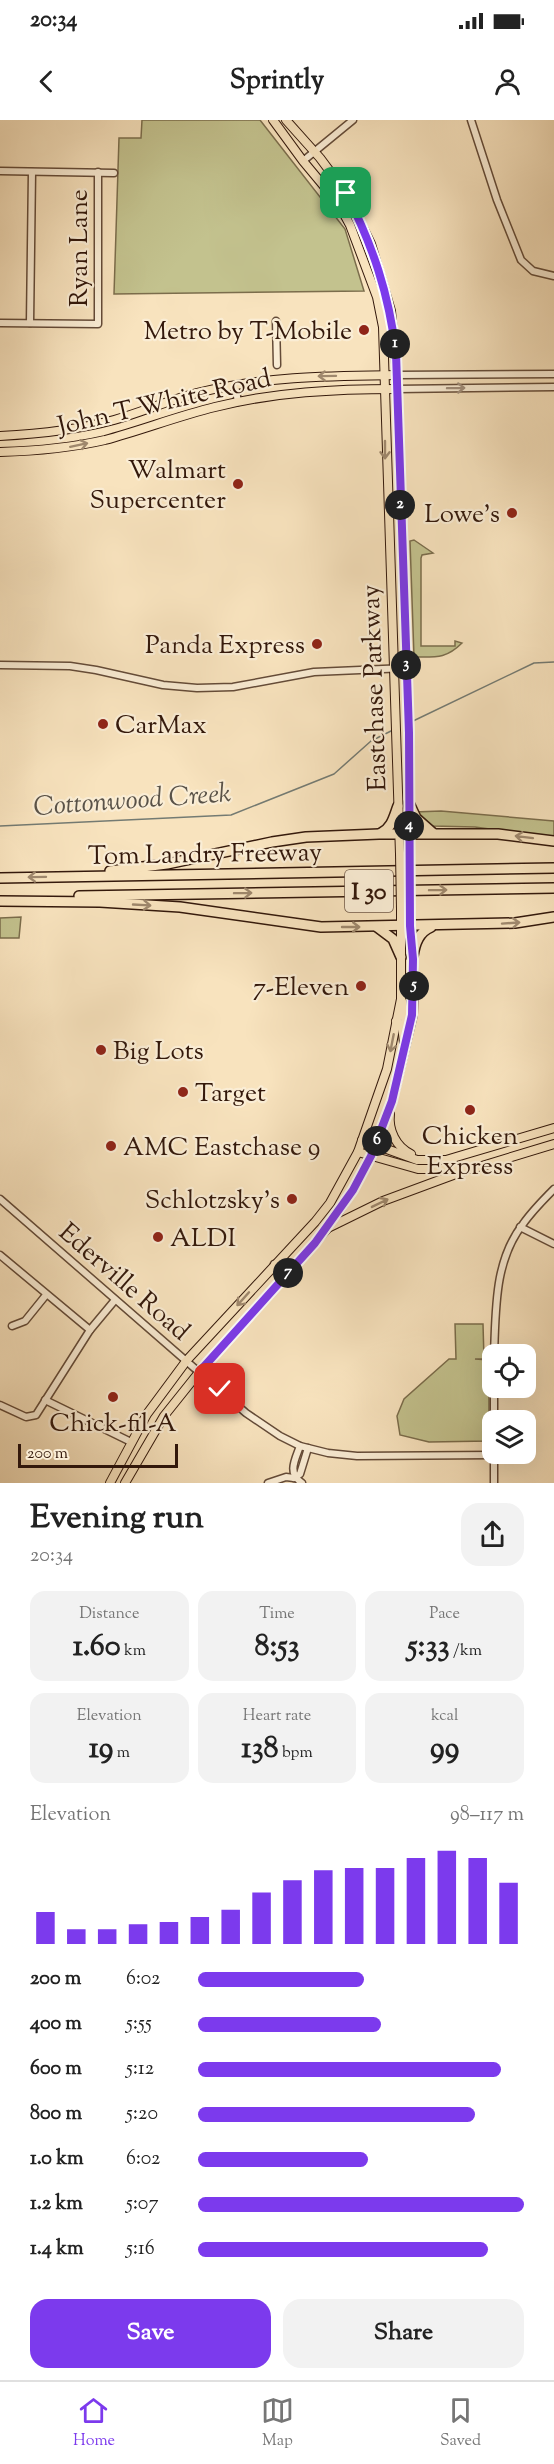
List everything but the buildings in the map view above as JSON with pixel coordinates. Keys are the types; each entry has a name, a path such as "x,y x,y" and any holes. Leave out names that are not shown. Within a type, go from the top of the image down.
{"highway":[{"path":"409,803 417,819 433,833"},
{"path":"379,834 386,831 398,806"},
{"path":"62,876 167,864 306,837 404,833 498,834 554,841"},
{"name":"Tom Landry Freeway","path":"0,878 554,868"},
{"name":"Tom Landry Freeway","path":"0,899 554,888"},
{"path":"0,899 180,907 321,927 515,923 554,916"},
{"path":"413,956 414,947 421,934 433,926"},
{"path":"377,927 393,939 401,957"}],"main road":[{"name":"Eastchase Parkway","path":"112,1482 130,1442 147,1414 187,1360 330,1203 358,1152 387,1069 401,999 401,957 409,855 398,806 383,327 379,307 358,243 338,203 273,120"},
{"name":"Eastchase Parkway","path":"286,120 315,152 346,193 371,244 391,311 397,375 409,752 409,803 400,854 406,909"},
{"name":"John T White Road","path":"0,436 53,432 113,420 201,392 235,385 289,377 397,375"},
{"name":"John T White Road","path":"0,452 64,448 104,440 238,402 292,393 397,389"},
{"path":"388,534 401,534"},
{"name":"Eastchase Parkway","path":"125,1483 164,1416 200,1371 327,1229 353,1190 371,1156 392,1101 411,1023 414,995 413,956 405,926"},
{"path":"401,999 405,1019 411,1023"},
{"path":"396,1021 402,1025 406,1047"},
{"path":"392,1101 389,1119 394,1137 403,1150 423,1160"},
{"path":"362,1140 423,1160 446,1160 554,1128"},
{"path":"327,1229 383,1201 472,1168 554,1144"},
{"path":"358,1152 418,1169 472,1168"}],"street":[{"path":"303,161 353,120"},
{"path":"474,121 497,200 520,260 533,271 554,276"},
{"path":"0,171 114,173"},
{"path":"0,323 30,323 32,172"},
{"name":"Ryan Lane","path":"30,323 98,324 98,172"},
{"path":"276,321 277,365"},
{"name":"John T White Road","path":"397,375 554,374"},
{"path":"235,385 238,402"},
{"name":"John T White Road","path":"397,389 554,387"},
{"path":"0,665 70,666 163,685 197,688 233,687 314,672 406,668"},
{"path":"495,1344 500,1273 510,1246 520,1227 554,1189"},
{"name":"Ederville Road","path":"0,1199 246,1413 280,1436 300,1446 328,1453 357,1456 482,1454"},
{"path":"520,1227 554,1244"},
{"path":"0,1255 90,1330"},
{"path":"274,1264 289,1272"},
{"path":"12,1326 25,1321 46,1295"},
{"path":"0,1405 30,1417 36,1415 90,1330 115,1299"},
{"path":"45,1400 130,1442"},
{"path":"294,1478 292,1472 300,1446"},
{"path":"294,1478 300,1474 308,1448"},
{"path":"296,1458 304,1461"},
{"path":"494,1464 494,1483"},
{"path":"268,1483 286,1477 294,1478 302,1483"}],"shaded area":[{"path":"142,120 260,120 345,229 364,291 114,294 119,138 141,138"},
{"path":"414,540 433,553 422,555 421,558 421,646 455,646 455,641 462,643 451,652 440,656 414,657 410,541"},
{"path":"441,811 554,821 554,838 475,827 432,826 415,812"},
{"path":"21,917 19,938 0,938 0,918"},
{"path":"455,1324 483,1324 482,1359 475,1359 482,1360 482,1398 489,1398 489,1410 482,1410 482,1441 429,1442 400,1435 397,1416 404,1399 449,1359 456,1359"}],"waterway":[{"name":"Cottonwood Creek","path":"411,722 534,663 554,662"},
{"name":"Cottonwood Creek","path":"0,826 231,815 334,774 371,741 393,730"}],"place":[{"name":"Metro by T-Mobile","path":"364,330"},
{"name":"Walmart Supercenter","path":"238,484"},
{"name":"Lowe's","path":"512,513"},
{"name":"Panda Express","path":"317,644"},
{"name":"CarMax","path":"103,724"},
{"name":"7-Eleven","path":"361,986"},
{"name":"Big Lots","path":"101,1050"},
{"name":"Target","path":"183,1092"},
{"name":"Chicken Express","path":"470,1110"},
{"name":"AMC Eastchase 9","path":"111,1146"},
{"name":"Schlotzsky's","path":"292,1199"},
{"name":"ALDI","path":"158,1237"},
{"name":"Chick-fil-A","path":"113,1397"}],"route":[{"path":"220,1389 200,1371 327,1229 353,1190 371,1156 392,1101 412,1015 414,995 410,926 409,733 402,586 396,353 391,311 378,265 371,244 346,193"}]}
